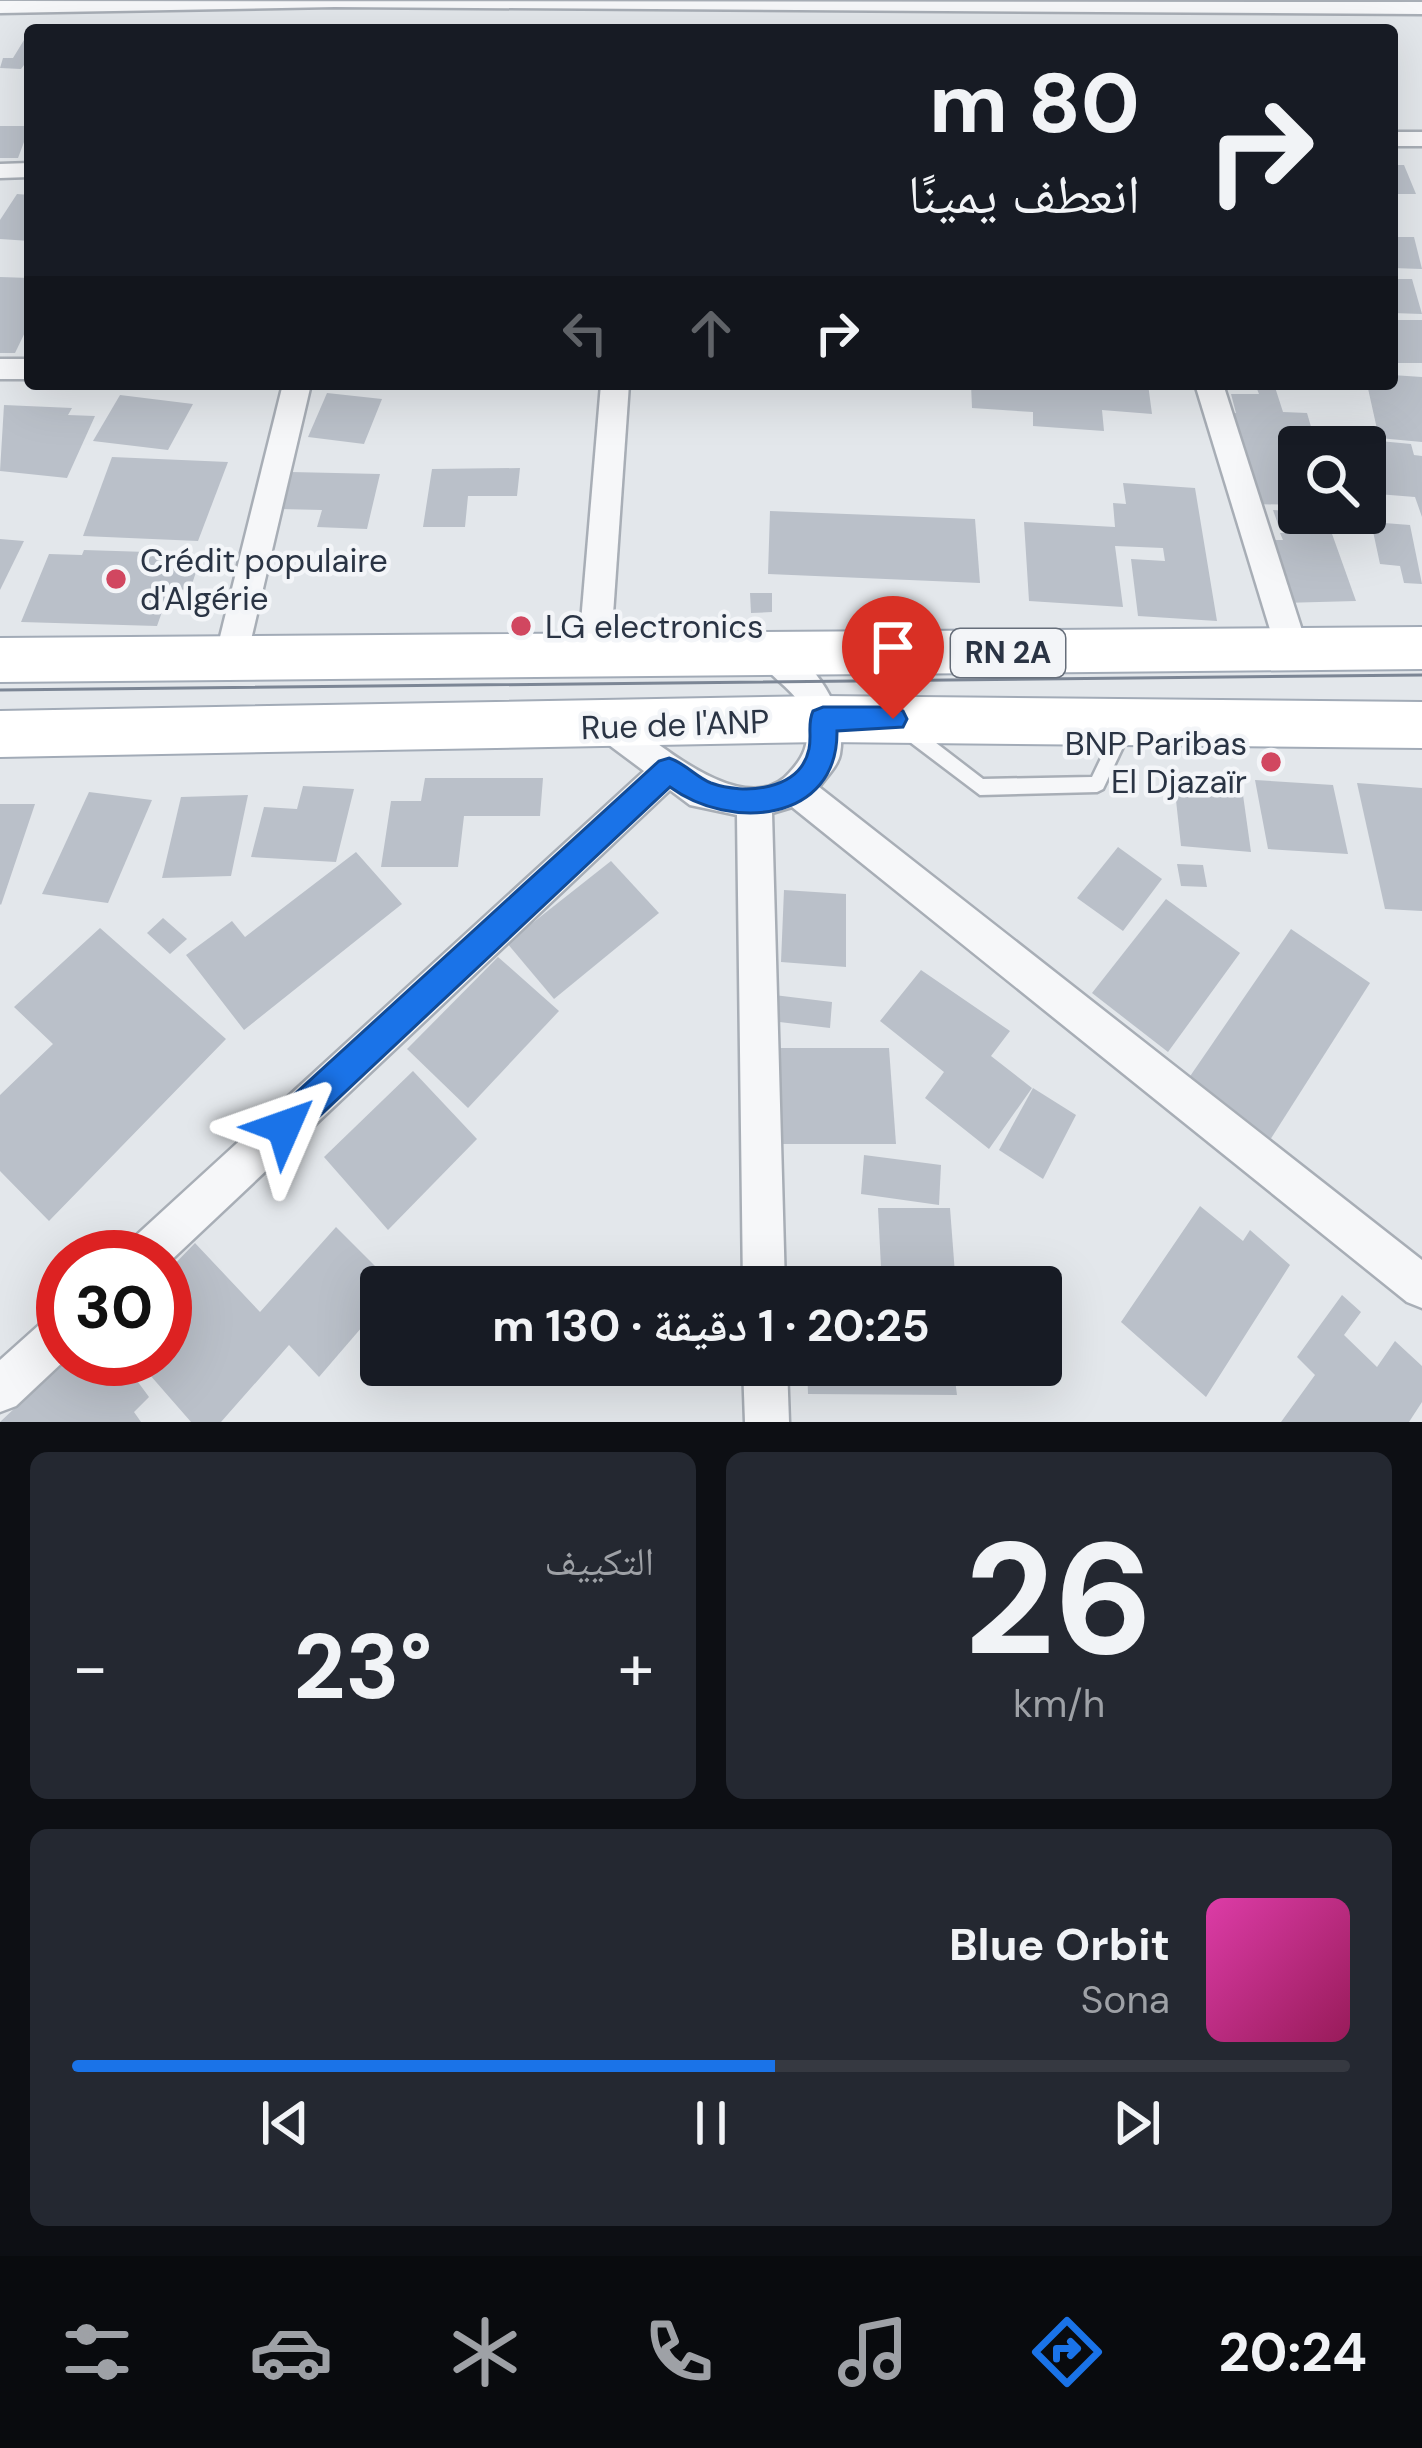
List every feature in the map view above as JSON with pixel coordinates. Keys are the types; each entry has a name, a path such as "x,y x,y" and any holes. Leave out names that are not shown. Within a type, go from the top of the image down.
{"main road":[{"name":"Rue de l'ANP","path":"0,660 1422,648"},
{"name":"Rue de l'ANP","path":"0,734 823,719 1422,725"}],"street":[{"path":"0,8 328,1 654,3 871,13 1100,13 1277,4 1422,8"},
{"path":"396,24 400,4"},
{"path":"230,661 296,390"},
{"path":"594,658 615,390"},
{"path":"1211,390 1292,649"},
{"path":"609,726 702,794 754,803 797,790 823,755 823,719 804,681 774,657"},
{"path":"173,1230 669,770"},
{"path":"797,790 1422,1287"},
{"path":"754,803 764,1266"},
{"path":"0,1390 36,1357"},
{"path":"765,1386 766,1422"}],"building":[{"path":"24,40 21,69 0,68 3,58 13,58"},
{"path":"0,126 24,126 18,158 0,158"},
{"path":"1398,165 1404,165 1416,194 1398,194"},
{"path":"17,194 24,195 24,241 0,239 0,220"},
{"path":"1398,237 1414,237 1422,269 1398,268"},
{"path":"0,277 24,278 24,334 15,353 0,353"},
{"path":"1398,279 1412,279 1422,314 1398,313"},
{"path":"1398,320 1422,320 1422,363 1398,363"},
{"path":"1398,375 1422,377 1422,442 1386,439 1386,426 1376,426 1368,390 1398,390"},
{"path":"971,390 1149,390 1152,414 1102,410 1104,431 1033,426 1033,412 972,408"},
{"path":"1276,390 1283,412 1307,413 1311,426 1278,426 1278,505 1253,504 1229,413 1236,413 1231,394"},
{"path":"327,393 382,399 364,444 308,437"},
{"path":"120,395 193,404 168,450 93,441"},
{"path":"4,405 72,408 68,415 95,416 67,478 0,471"},
{"path":"1386,442 1411,444 1414,455 1422,456 1422,517 1415,497 1386,495"},
{"path":"112,457 228,462 198,541 83,536"},
{"path":"520,468 517,496 468,496 465,527 423,527 432,469"},
{"path":"291,472 380,474 367,529 317,527 322,510 280,509"},
{"path":"1123,483 1195,488 1217,621 1138,616 1131,559 1165,561 1163,548 1115,546 1123,607 1029,601 1024,522 1115,527 1113,503 1126,504"},
{"path":"770,511 975,519 980,583 768,574"},
{"path":"1386,523 1410,525 1422,584 1404,583 1400,566 1380,564 1374,534 1386,534"},
{"path":"1280,534 1332,534 1356,601 1282,603 1261,540 1283,540"},
{"path":"0,539 24,541 0,590"},
{"name":"Crédit populaire d'Algérie","path":"84,550 179,553 174,569 197,569 190,590 170,589 157,626 21,622 49,554 82,555"},
{"path":"750,593 772,593 772,612 751,613"},
{"path":"425,778 543,778 540,816 464,816 458,867 381,867 391,801 421,801"},
{"path":"1255,780 1333,785 1348,854 1268,849"},
{"path":"1174,782 1242,788 1251,852 1181,846"},
{"path":"1357,783 1422,788 1422,911 1385,909"},
{"path":"303,786 354,789 336,862 251,857 264,807 297,809"},
{"path":"89,792 152,800 108,903 42,894"},
{"path":"248,795 231,876 162,878 181,797"},
{"path":"0,804 35,804 1,905 0,904"},
{"path":"1118,847 1162,879 1123,931 1077,898"},
{"path":"356,852 402,904 244,1030 186,955 232,921 245,937"},
{"path":"611,861 659,913 554,999 507,943"},
{"path":"1177,864 1203,865 1207,887 1181,886"},
{"path":"784,890 846,894 846,967 781,962"},
{"path":"1166,899 1240,953 1168,1052 1092,993"},
{"path":"163,918 187,939 170,954 147,933"},
{"path":"100,928 226,1039 49,1221 0,1171 0,1095 53,1044 14,1007"},
{"path":"1291,929 1370,983 1263,1151 1182,1088"},
{"path":"498,957 559,1011 468,1108 407,1049"},
{"path":"921,970 1010,1031 991,1056 1032,1088 989,1149 925,1098 944,1072 880,1021"},
{"path":"774,995 832,1002 830,1028 771,1021"},
{"path":"773,1048 889,1048 896,1144 775,1144"},
{"path":"413,1071 477,1139 388,1230 324,1157"},
{"path":"1033,1088 1076,1115 1043,1179 999,1150"},
{"path":"864,1155 941,1165 939,1205 861,1194"},
{"path":"1200,1206 1243,1241 1250,1230 1290,1265 1206,1397 1121,1322"},
{"path":"878,1208 950,1208 954,1266 881,1266"},
{"path":"336,1227 375,1266 360,1266 360,1329 319,1377 289,1345 221,1422 191,1422 160,1386 192,1386 195,1243 260,1312"},
{"path":"1342,1295 1361,1312 1344,1335 1377,1367 1395,1341 1422,1366 1422,1402 1409,1422 1281,1422 1315,1375 1297,1357"},
{"path":"38,1386 141,1386 149,1397 134,1412 141,1422 0,1422"},
{"path":"808,1386 956,1386 957,1395 808,1394"}],"tram line":[{"path":"0,690 1422,675"}],"place":[{"name":"Crédit populaire d'Algérie","path":"116,579"},
{"name":"LG electronics","path":"521,626"},
{"name":"BNP Paribas El Djazaïr","path":"1271,762"}],"route":[{"path":"284,1127 669,770 702,794 754,803 797,790 823,755 823,719 893,719"}]}
